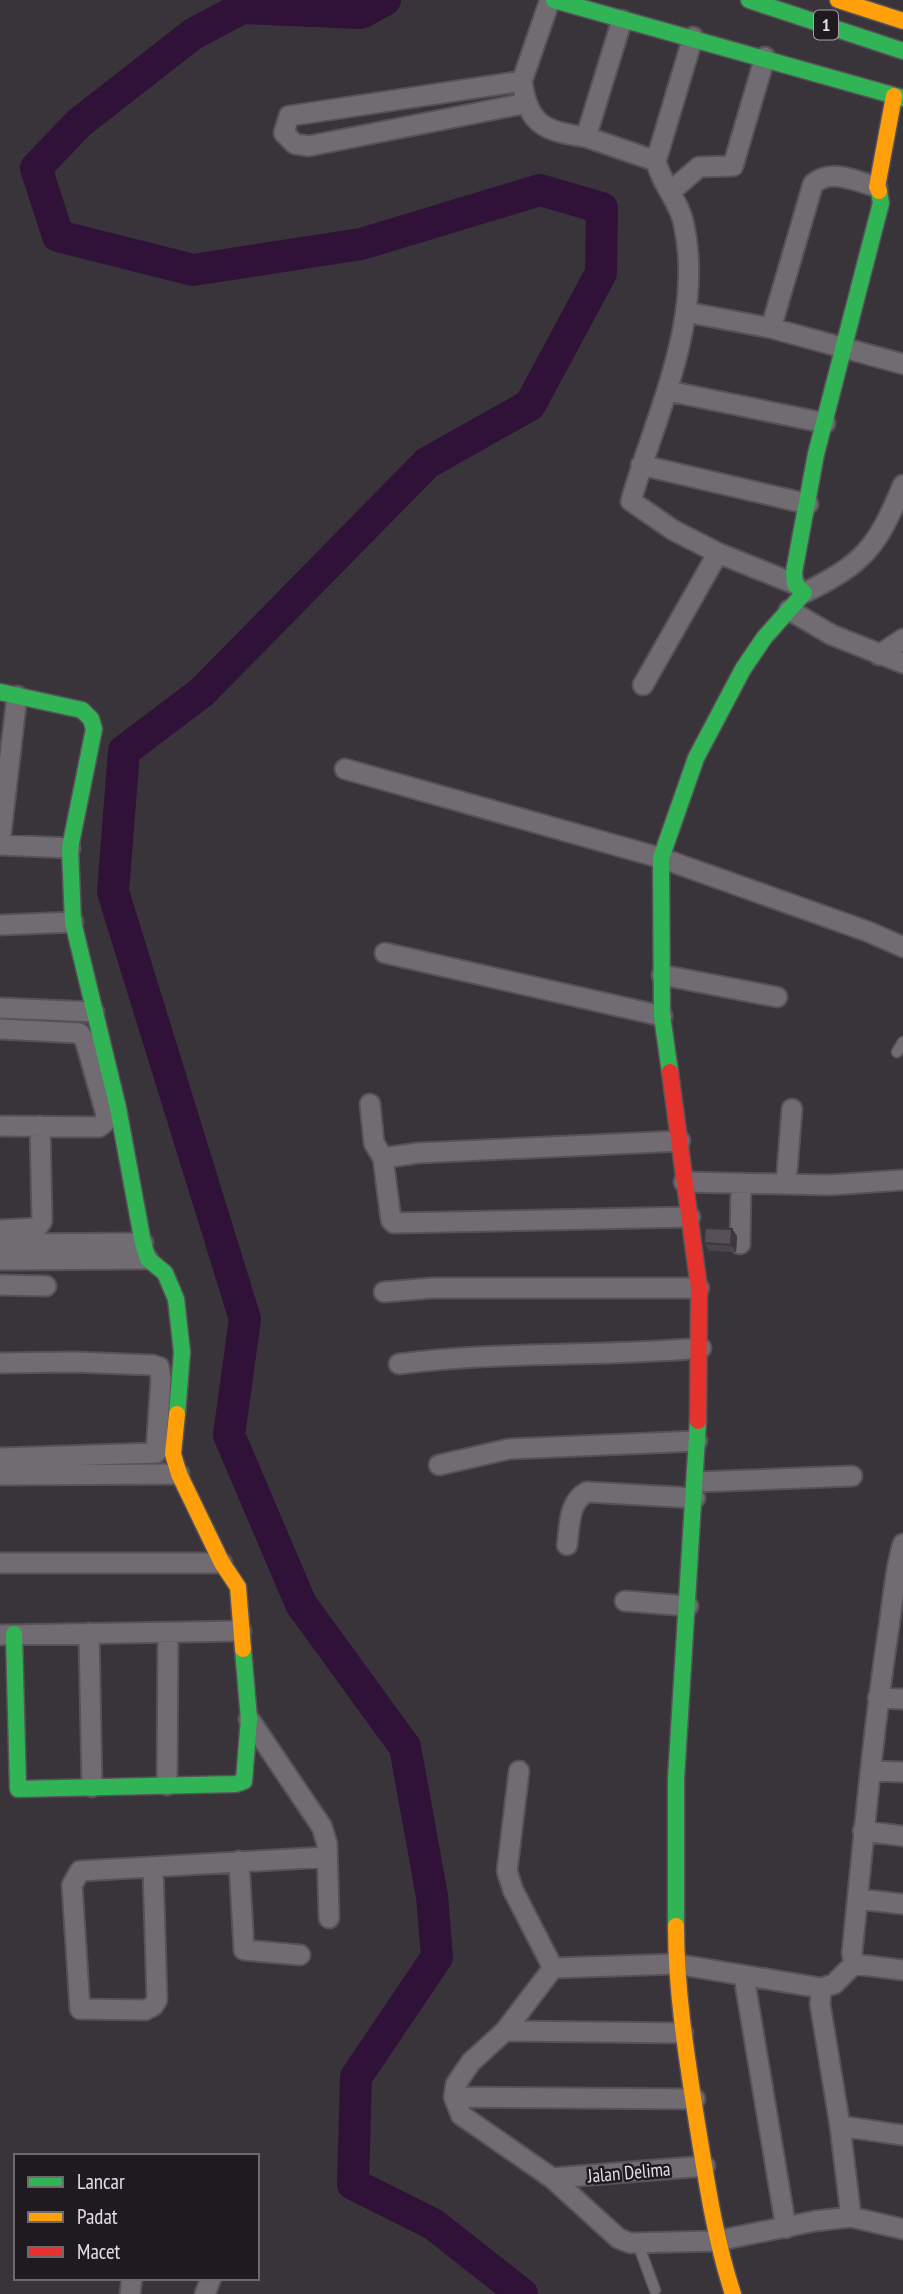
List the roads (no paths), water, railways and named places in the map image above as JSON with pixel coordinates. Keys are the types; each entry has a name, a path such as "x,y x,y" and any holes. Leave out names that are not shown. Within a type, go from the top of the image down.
{"main road":[{"path":"552,0 765,57 898,97 877,187 881,194 881,203 846,347 816,454 793,572 799,589 789,610 764,638 743,669 696,758 661,858 662,1016 699,1288 701,1348 696,1490 676,1779 674,1904 677,1964 683,2034 716,2241 733,2294"},
{"name":"1","path":"749,0 903,51"},
{"name":"1","path":"838,0 903,22"},
{"path":"7,1634 18,1789 236,1784 244,1781 249,1719 238,1587 222,1563 210,1533 179,1474 172,1441 182,1352 176,1299 164,1273 146,1251 118,1108 73,922 70,848 94,729 91,719 82,710 8,694"}],"street":[{"path":"552,0 522,81 527,103 535,118 551,132 586,137 656,161"},
{"path":"586,137 622,20"},
{"path":"693,37 656,161 684,222 689,265 686,312 668,391 641,465 631,502 673,530 799,589 846,569 873,547 884,530 903,485"},
{"path":"670,192 699,167 733,166 765,57"},
{"path":"522,81 289,116 284,132 295,144 309,146 527,103"},
{"path":"771,328 813,184 830,174 877,187"},
{"path":"686,312 771,328 903,363"},
{"path":"668,391 825,423"},
{"path":"641,465 808,504"},
{"path":"643,685 718,553"},
{"path":"789,610 832,635 879,656 903,663"},
{"path":"879,656 903,639"},
{"path":"8,694 0,844 70,848"},
{"path":"345,769 661,858 869,932 903,947"},
{"path":"0,925 73,922"},
{"path":"385,953 662,1016"},
{"path":"662,975 777,997"},
{"path":"0,1009 94,1013"},
{"path":"0,1029 79,1033 85,1040 105,1107 105,1122 99,1127 0,1126"},
{"path":"370,1104 374,1143 383,1157 391,1220 394,1223 690,1217"},
{"path":"786,1184 792,1110"},
{"path":"0,1230 37,1228 42,1221 40,1126"},
{"path":"383,1157 418,1153 680,1141"},
{"path":"684,1182 786,1184 903,1180"},
{"path":"740,1244 741,1183"},
{"path":"0,1244 146,1251"},
{"path":"0,1260 146,1251"},
{"path":"0,1285 46,1286"},
{"path":"384,1292 432,1288 699,1288"},
{"path":"399,1364 447,1358 626,1354 701,1348"},
{"path":"0,1363 152,1365 159,1367 161,1379 156,1453 0,1458"},
{"path":"439,1465 509,1449 697,1441"},
{"path":"0,1475 179,1474"},
{"path":"567,1545 572,1509 579,1496 587,1492 696,1490 852,1476"},
{"path":"854,1964 852,1953 863,1831 878,1698 895,1635 901,1555"},
{"path":"0,1563 222,1563"},
{"path":"625,1601 688,1605"},
{"path":"7,1634 241,1631"},
{"path":"89,1633 92,1787"},
{"path":"167,1785 168,1633"},
{"path":"878,1698 903,1699"},
{"path":"249,1719 322,1827 327,1857 329,1918"},
{"path":"519,1771 507,1853 507,1871 513,1889 553,1968"},
{"path":"870,1771 903,1772"},
{"path":"863,1831 903,1836"},
{"path":"153,1867 157,2000 145,2010 80,2009 73,1878 80,1871 327,1857"},
{"path":"239,1861 244,1950 300,1955"},
{"path":"858,1899 903,1904"},
{"path":"553,1968 677,1964 821,1988 834,1984 854,1964"},
{"path":"854,1964 903,1970"},
{"path":"553,1968 505,2031 471,2062 456,2084 454,2097 461,2115 552,2178 618,2238 638,2244 716,2241 815,2221 851,2217 903,2229"},
{"path":"744,1977 786,2228"},
{"path":"821,1988 820,2004 840,2126 851,2217"},
{"path":"505,2031 683,2034"},
{"path":"454,2097 695,2099"},
{"path":"840,2126 903,2135"},
{"name":"Jalan Delima","path":"552,2178 705,2166"}],"lane":[{"path":"638,2244 655,2290"}],"waterway":[{"path":"385,0 361,13 242,8 193,34 79,123 36,168 58,236 193,270 361,244 540,190 602,208 601,273 530,405 427,463 202,692 124,751 113,892 245,1319 229,1435 301,1604 405,1747 432,1896 437,1957 356,2077 353,2184 433,2224 522,2294"}]}
